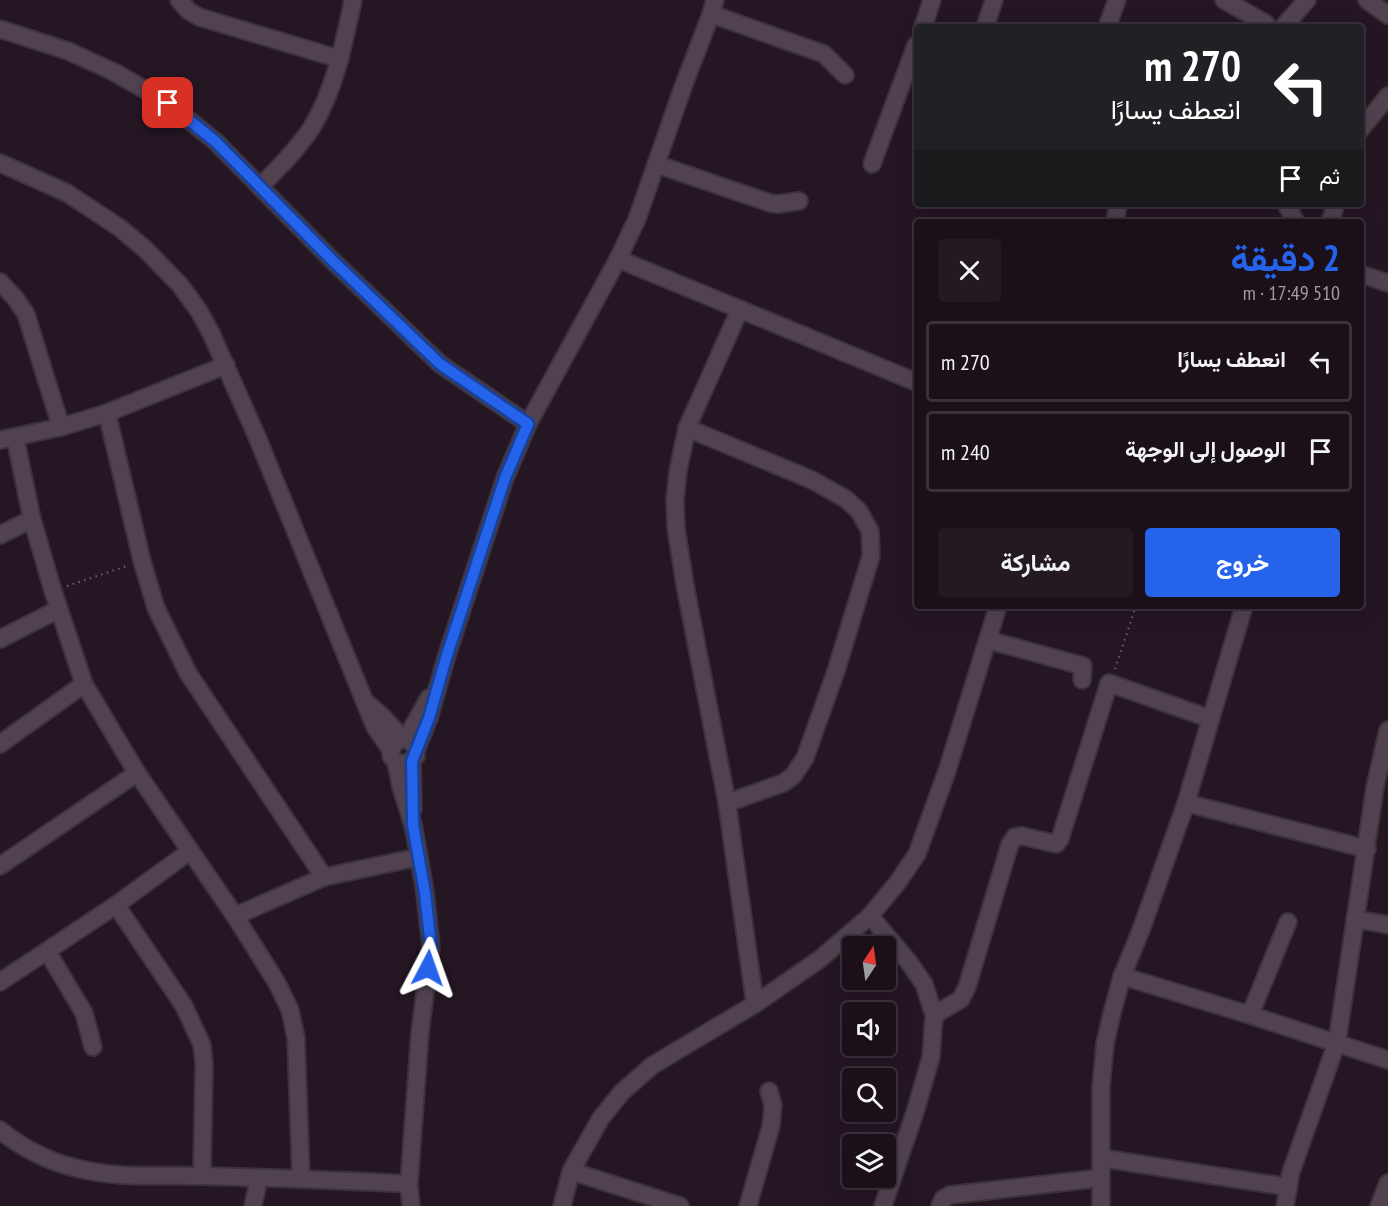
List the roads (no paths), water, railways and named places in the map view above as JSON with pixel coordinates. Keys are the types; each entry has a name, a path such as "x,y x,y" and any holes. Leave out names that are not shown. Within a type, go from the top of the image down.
{"street":[{"path":"179,0 189,11 199,17 340,59"},
{"path":"260,187 311,128 340,59 352,0"},
{"path":"924,24 932,0"},
{"path":"986,24 994,0"},
{"path":"1108,24 1117,0"},
{"path":"1224,0 1264,24"},
{"path":"1286,24 1307,0"},
{"path":"1367,0 1388,15"},
{"path":"404,750 421,710 441,680 505,478 528,424 618,259 637,219 713,7 824,54 845,75"},
{"path":"0,28 77,55 114,72 168,103 216,142 332,260 440,364 528,424"},
{"path":"872,164 914,50"},
{"path":"1364,125 1388,96"},
{"path":"0,163 67,192 120,228 145,249 180,285 199,310 226,365 365,702 384,717 404,750 431,947 420,1032 409,1184 411,1206"},
{"path":"656,164 770,203 800,201"},
{"path":"618,259 914,381"},
{"path":"1364,275 1388,283"},
{"path":"0,282 26,314 61,427"},
{"path":"740,309 687,429 678,471 675,500 676,528 685,585 727,804 755,1004"},
{"path":"226,365 107,413 61,427 8,439 58,609 84,684 137,773 278,983 290,1010 296,1038 302,1178"},
{"path":"107,413 142,561 156,608 188,673 324,877"},
{"path":"687,429 812,480 846,499 860,511 870,531 871,556 836,671 805,758 794,776 783,783 727,804"},
{"path":"0,535 32,519"},
{"path":"0,639 58,609"},
{"path":"562,1206 571,1171 601,1118 622,1092 653,1065 755,1004 820,959 870,916 898,882 916,854 947,771 997,609"},
{"path":"1101,1206 1101,1087 1105,1044 1122,976 1141,930 1186,803 1243,609"},
{"path":"988,640 1083,673 1097,673 1109,682 1211,719"},
{"path":"934,1015 961,999 967,987 1010,844 1015,837 1022,836 1056,844 1060,839 1109,682"},
{"path":"0,744 84,684"},
{"path":"1285,1206 1292,1172 1337,1042 1376,787 1388,730"},
{"path":"0,866 137,773"},
{"path":"1186,803 1367,849"},
{"path":"0,982 116,905 190,851"},
{"path":"235,916 324,877 419,858"},
{"path":"116,905 184,1006 202,1045 204,1064 202,1176"},
{"path":"870,916 908,960 924,984 934,1015 931,1057 883,1206"},
{"path":"1355,919 1388,925"},
{"path":"1250,1015 1288,922"},
{"path":"47,951 84,1013 93,1047"},
{"path":"1122,976 1337,1042 1388,1060"},
{"path":"747,1206 771,1126 773,1106 769,1091"},
{"path":"0,1130 18,1145 42,1157 72,1167 113,1174 302,1178 409,1184"},
{"path":"1101,1158 1288,1187"},
{"path":"571,1171 680,1206"},
{"path":"253,1206 259,1178"},
{"path":"940,1206 943,1199 950,1194 1101,1178"},
{"path":"1379,1206 1388,1183"}]}
